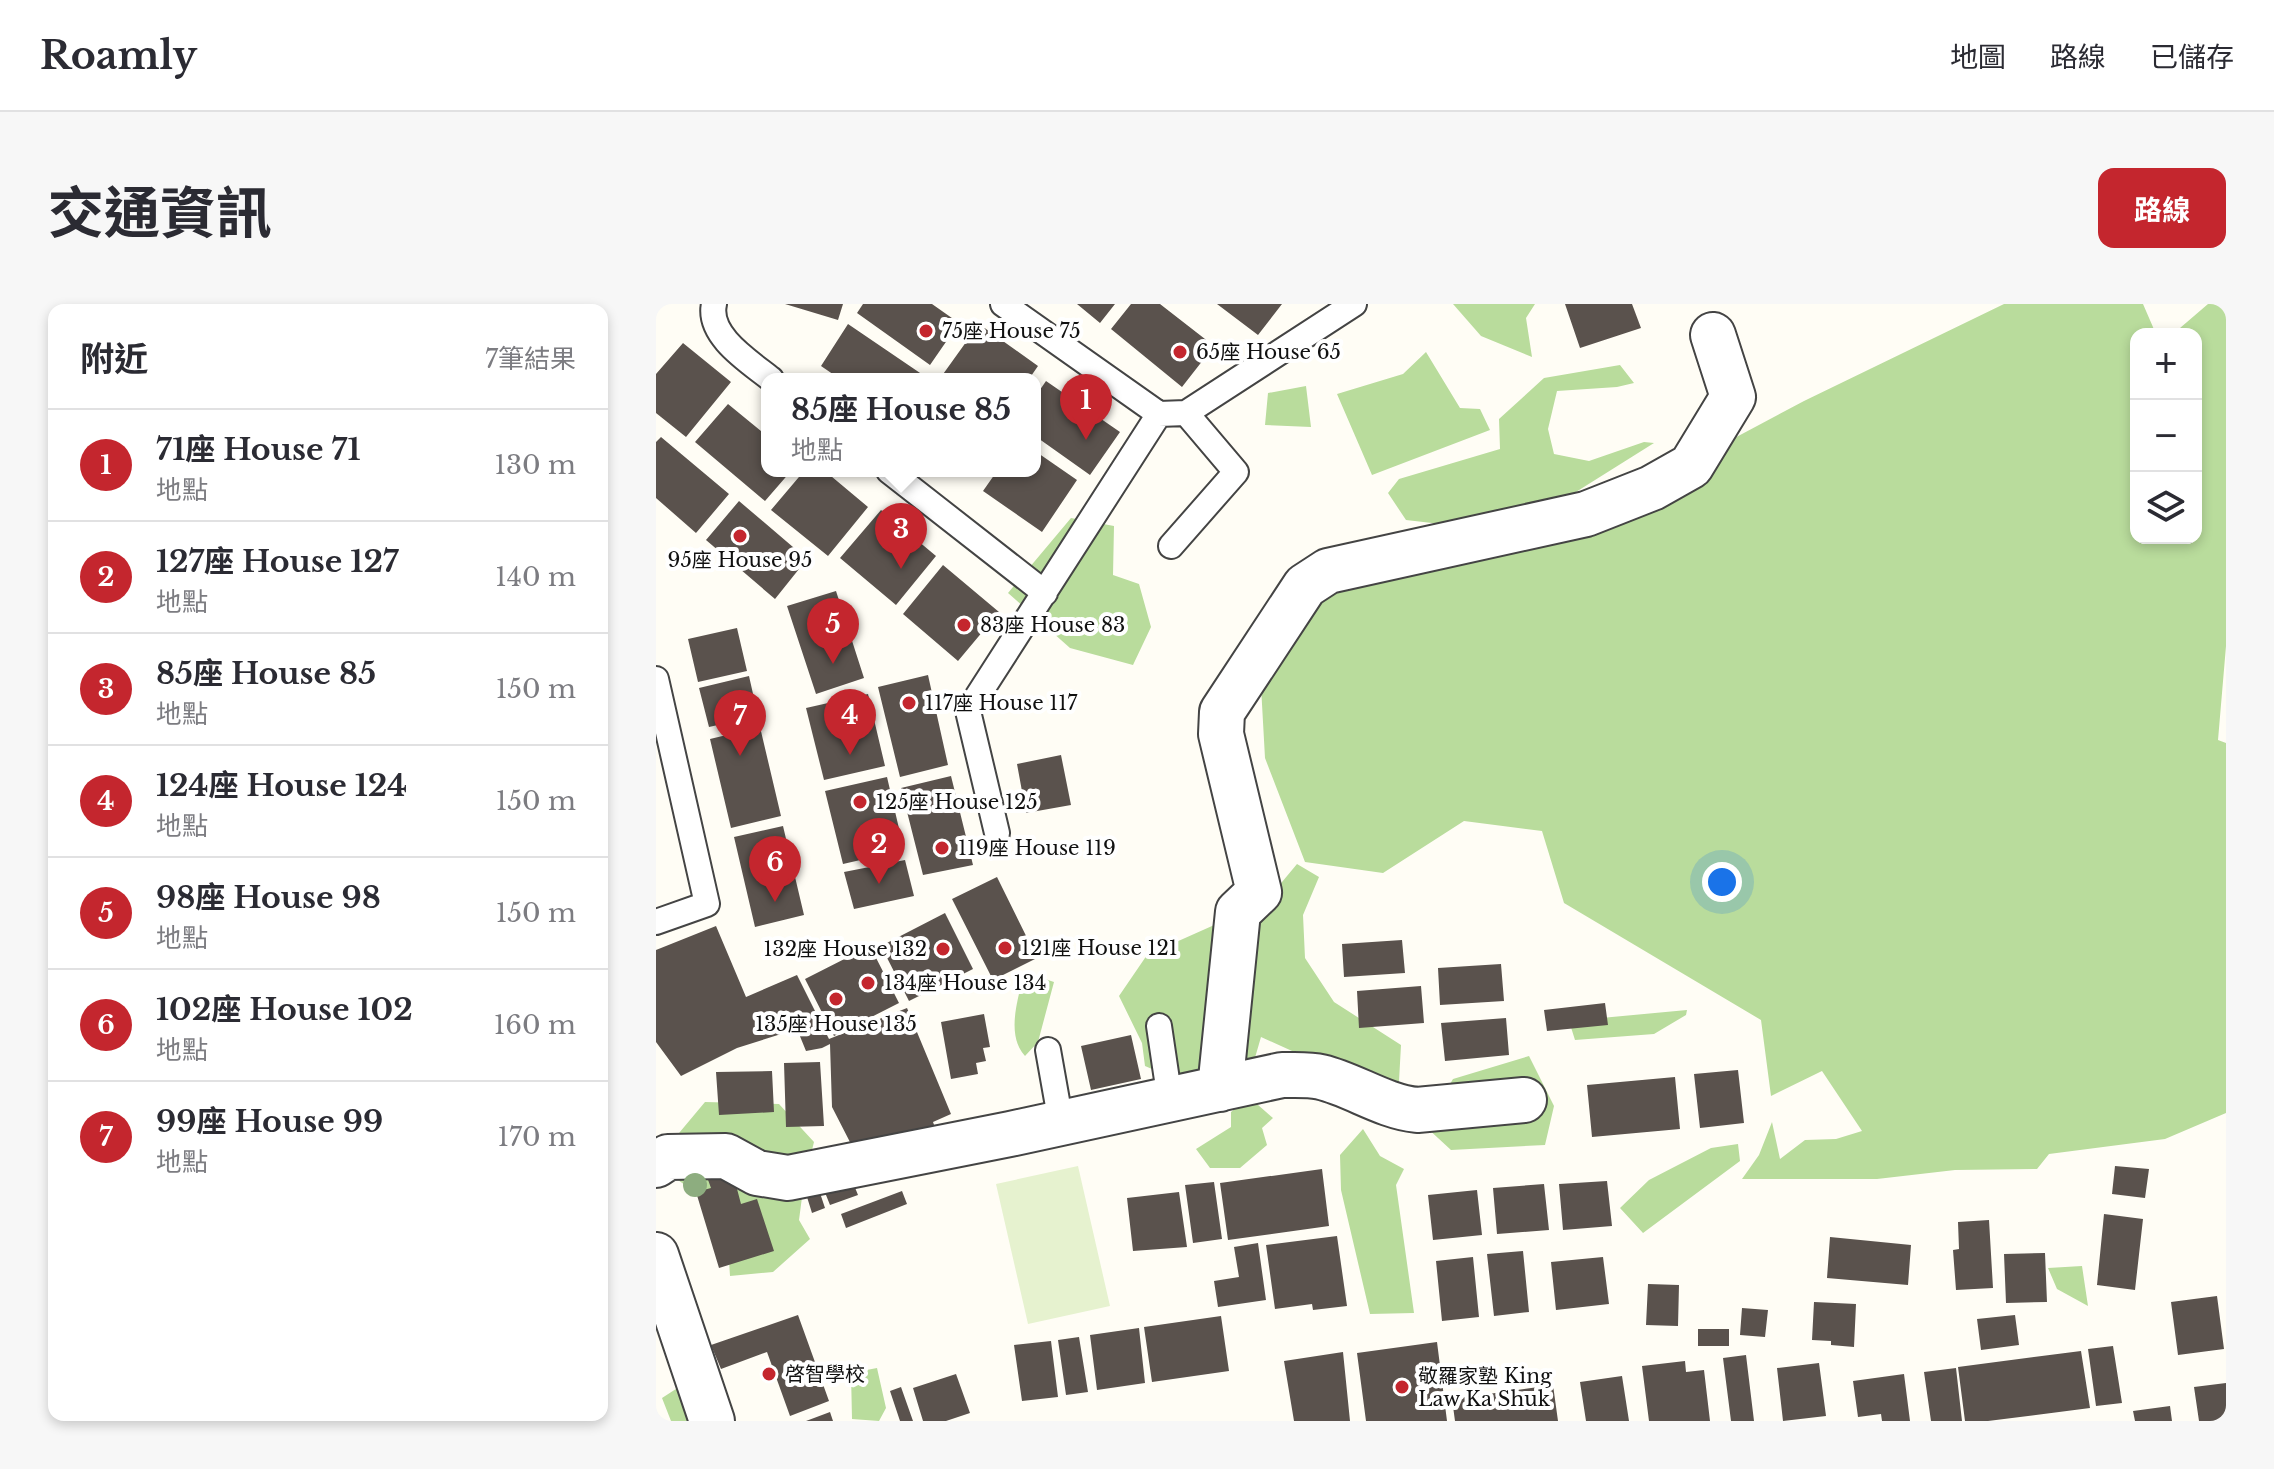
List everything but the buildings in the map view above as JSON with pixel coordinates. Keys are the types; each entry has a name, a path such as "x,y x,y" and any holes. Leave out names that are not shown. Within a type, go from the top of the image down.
{"street":[{"path":"1220,1089 1238,912 1259,892 1221,734 1222,712 1305,586 1328,571 1586,514 1652,488 1691,466 1733,397 1713,335"},
{"path":"656,1165 668,1157 726,1156 757,1173 788,1178 1282,1075 1319,1076 1375,1099 1417,1110 1524,1100"},
{"path":"656,1255 712,1421"}],"lane":[{"path":"714,304 712,312 722,335 737,353 763,373"},
{"path":"1003,304 1159,414 1186,413 1354,304"},
{"path":"1171,546 1236,472 1186,413"},
{"path":"997,833 968,711 1159,414"},
{"path":"897,477 1045,593"},
{"path":"656,679 707,904 656,922"},
{"path":"1159,1026 1167,1080 1174,1098"},
{"path":"1048,1050 1061,1123"}],"green space":[{"path":"1453,304 1535,304 1526,318 1532,357 1481,336"},
{"path":"2004,304 2143,304 2153,328 2130,328 2130,544 2202,544 2202,328 2180,328 2208,304 2226,304 2226,646 2218,740 2226,743 2226,1113 2165,1139 2049,1154 2037,1169 1955,1170 1877,1179 1742,1179 1759,1155 1772,1122 1780,1159 1805,1140 1836,1139 1862,1131 1822,1071 1771,1096 1761,1020 1564,903 1542,831 1464,821 1383,873 1305,862 1265,758 1261,686 1326,590 1592,514 1804,401"},
{"path":"1426,352 1460,408 1480,409 1490,430 1372,475 1337,394 1403,374"},
{"path":"1620,365 1634,383 1557,391 1548,429 1554,454 1589,461 1644,442 1654,443 1560,502 1458,526 1406,520 1388,493 1399,479 1500,449 1499,419 1544,378"},
{"path":"1306,386 1311,427 1265,425 1268,393"},
{"path":"1071,518 1114,526 1113,575 1139,584 1151,627 1133,665 1070,648 1008,593"},
{"path":"1297,864 1319,877 1303,915 1305,958 1334,1002 1401,1045 1398,1099 1261,1037 1250,1075 1194,1087 1145,1066 1142,1043 1119,996 1147,955 1212,926 1277,888"},
{"path":"1024,972 1054,982 1038,1042 1025,1056 1019,1047 1015,1026"},
{"path":"1687,1010 1686,1015 1654,1034 1575,1040 1569,1021"},
{"path":"1529,1056 1554,1106 1545,1145 1451,1150 1425,1126 1453,1079"},
{"path":"1249,1097 1273,1118 1262,1128 1267,1145 1240,1168 1210,1168 1196,1149 1231,1127 1231,1112"},
{"path":"705,1102 779,1104 814,1142 799,1220 810,1239 773,1272 730,1276 721,1211 678,1180 669,1145"},
{"path":"1363,1129 1380,1156 1404,1169 1396,1185 1414,1313 1370,1314 1341,1190 1340,1155"},
{"path":"1738,1144 1740,1161 1643,1233 1620,1208 1649,1180 1711,1148"},
{"path":"1078,1166 1110,1306 1028,1324 996,1184"},
{"path":"2082,1266 2088,1306 2057,1289 2048,1268"},
{"path":"877,1368 886,1408 879,1421 852,1419 851,1373"},
{"path":"679,1387 700,1421 671,1421 662,1398"}],"place":[{"name":"75座 House 75","path":"926,331"},
{"name":"65座 House 65","path":"1180,352"},
{"name":"71座 House 71","path":"1086,440"},
{"name":"95座 House 95","path":"740,536"},
{"name":"85座 House 85","path":"901,569"},
{"name":"83座 House 83","path":"964,625"},
{"name":"98座 House 98","path":"833,664"},
{"name":"117座 House 117","path":"909,703"},
{"name":"124座 House 124","path":"850,755"},
{"name":"99座 House 99","path":"740,756"},
{"name":"125座 House 125","path":"860,802"},
{"name":"119座 House 119","path":"942,848"},
{"name":"127座 House 127","path":"879,884"},
{"name":"102座 House 102","path":"775,902"},
{"name":"121座 House 121","path":"1005,948"},
{"name":"132座 House 132","path":"943,949"},
{"name":"134座 House 134","path":"868,983"},
{"name":"135座 House 135","path":"836,999"},
{"name":"啓智學校","path":"769,1374"},
{"name":"敬羅家塾 King Law Ka Shuk","path":"1402,1387"}]}
